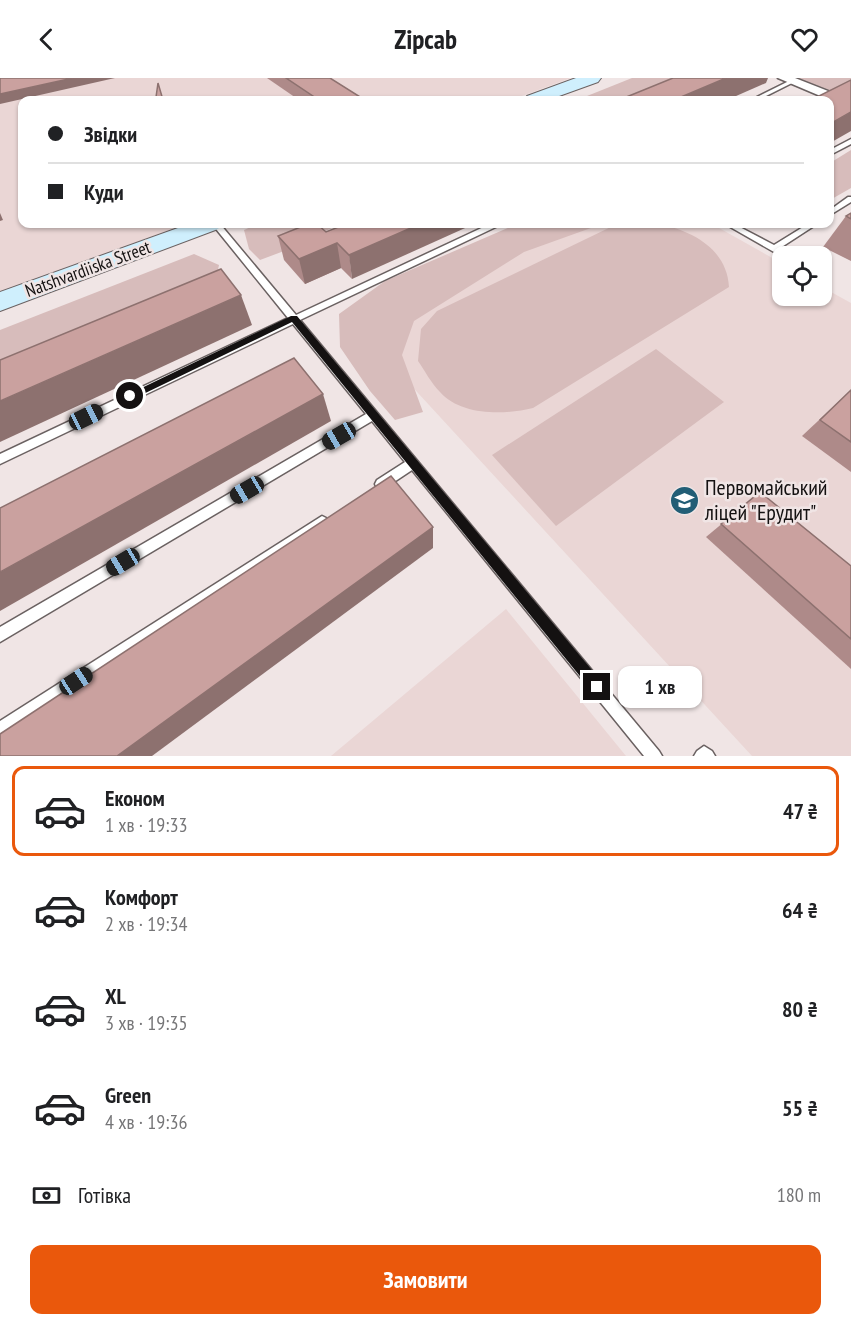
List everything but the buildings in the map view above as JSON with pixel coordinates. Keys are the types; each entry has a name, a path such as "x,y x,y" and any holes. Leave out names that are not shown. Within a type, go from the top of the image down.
{"street":[{"path":"544,96 592,78"},
{"path":"788,80 828,96"},
{"path":"834,98 851,105"},
{"name":"Natshvardiiska Street","path":"0,302 199,228"}],"lane":[{"path":"761,96 788,80"},
{"path":"834,151 851,141"},
{"path":"834,210 851,199"},
{"path":"219,228 654,756"},
{"path":"0,459 486,228"},
{"path":"736,228 774,249 807,228"},
{"path":"0,634 374,416"},
{"path":"373,489 413,463"},
{"path":"0,730 333,515"}],"shaded area":[{"path":"0,78 571,78 522,96 18,96 18,228 174,228 0,293"},
{"path":"632,78 691,78 656,96 587,96"},
{"path":"792,78 851,78 851,102"},
{"path":"851,150 851,188 834,198 834,161"},
{"path":"249,228 332,228 292,248 260,260 249,249 244,230"},
{"path":"508,228 591,228 524,252 414,321 402,355 423,412 395,420 370,391 340,347 339,314 385,281"},
{"name":"Первомайський ліцей \"Ерудит\"","path":"562,228 719,228 772,258 772,306 832,306 832,293 851,303 851,756 752,756 360,330"},
{"path":"609,228 674,228 696,237 715,253 722,263 729,287 533,408 510,412 484,412 459,406 440,392 431,381 418,361 421,329 437,311"},
{"path":"194,254 219,265 214,289 0,372 0,330"},
{"path":"656,349 724,402 556,526 492,455"},
{"path":"506,609 626,756 331,756"}],"place":[{"name":"Первомайський ліцей \"Ерудит\"","path":"684,500"}],"route":[{"path":"130,396 294,318 597,687"}]}
